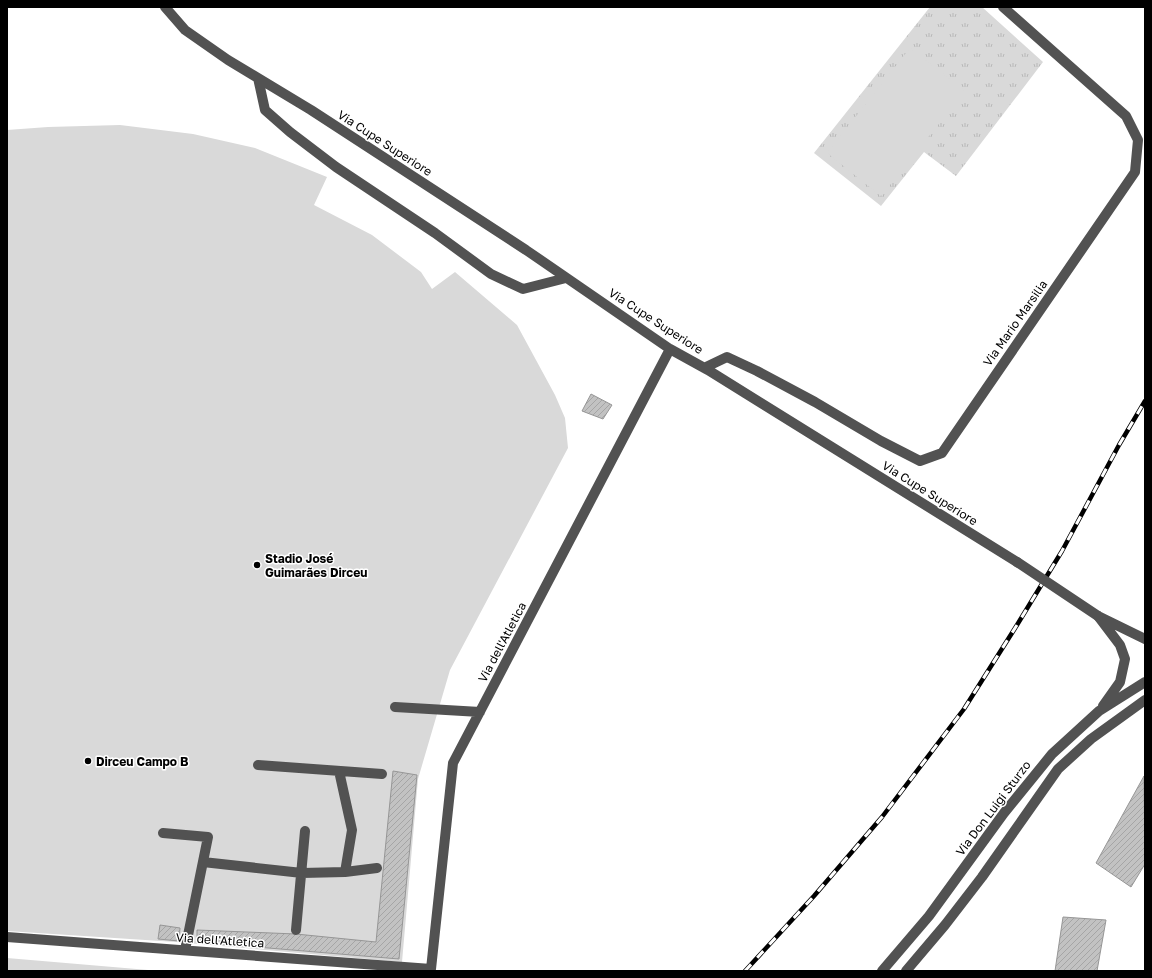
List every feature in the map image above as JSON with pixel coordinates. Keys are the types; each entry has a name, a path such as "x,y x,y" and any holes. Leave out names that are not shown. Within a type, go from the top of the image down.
{"street":[{"name":"Via Cupe Superiore","path":"166,7 185,30 228,60 331,123 526,250 670,349 704,368 1017,562 1098,616 1145,639"},
{"name":"Via Mario Marsilia","path":"704,368 727,357 815,402 881,441 920,461 942,453 1135,172 1138,140 1126,116 1003,7"},
{"path":"258,78 265,110 290,132 336,167 435,233 491,274 523,289 566,278"},
{"name":"Via dell'Atletica","path":"7,937 431,970 453,763 670,349"},
{"path":"1098,616 1120,645 1125,659 1120,682 1099,711"},
{"name":"Via Don Luigi Sturzo","path":"882,971 929,916 1004,813 1052,754 1099,711 1145,682"},
{"path":"906,971 945,925 977,883 1058,770 1091,739 1145,700"},
{"path":"395,707 480,712"},
{"path":"258,765 382,774"},
{"path":"340,772 352,830 345,872"},
{"path":"296,930 305,831"},
{"path":"163,833 208,837 185,950"},
{"path":"203,862 302,873 345,872 377,868"}],"green space":[{"path":"930,7 982,7 1043,62 956,176 924,152 881,206 814,153"},
{"path":"910,48 965,91 881,196 827,153"},
{"name":"Stadio José Guimarães Dirceu","path":"120,125 193,134 255,148 327,177 314,205 372,235 421,272 432,289 455,272 517,325 555,395 565,418 568,448 450,670 418,779 402,962 176,942 7,931 7,130"},
{"path":"7,958 160,971 7,971"}],"building":[{"path":"591,394 612,405 603,419 582,411"},
{"path":"393,771 417,775 399,959 197,942 197,930 296,934 376,942"},
{"path":"1144,776 1145,864 1131,887 1096,863"},
{"path":"1063,917 1106,920 1097,971 1055,971"},
{"path":"160,925 180,928 179,941 158,939"}],"railway":[{"path":"745,971 814,896 882,817 964,709 1062,551 1119,445 1145,401"}],"place":[{"name":"Stadio José Guimarães Dirceu","path":"257,565"},
{"name":"Dirceu Campo B","path":"88,761"}]}
